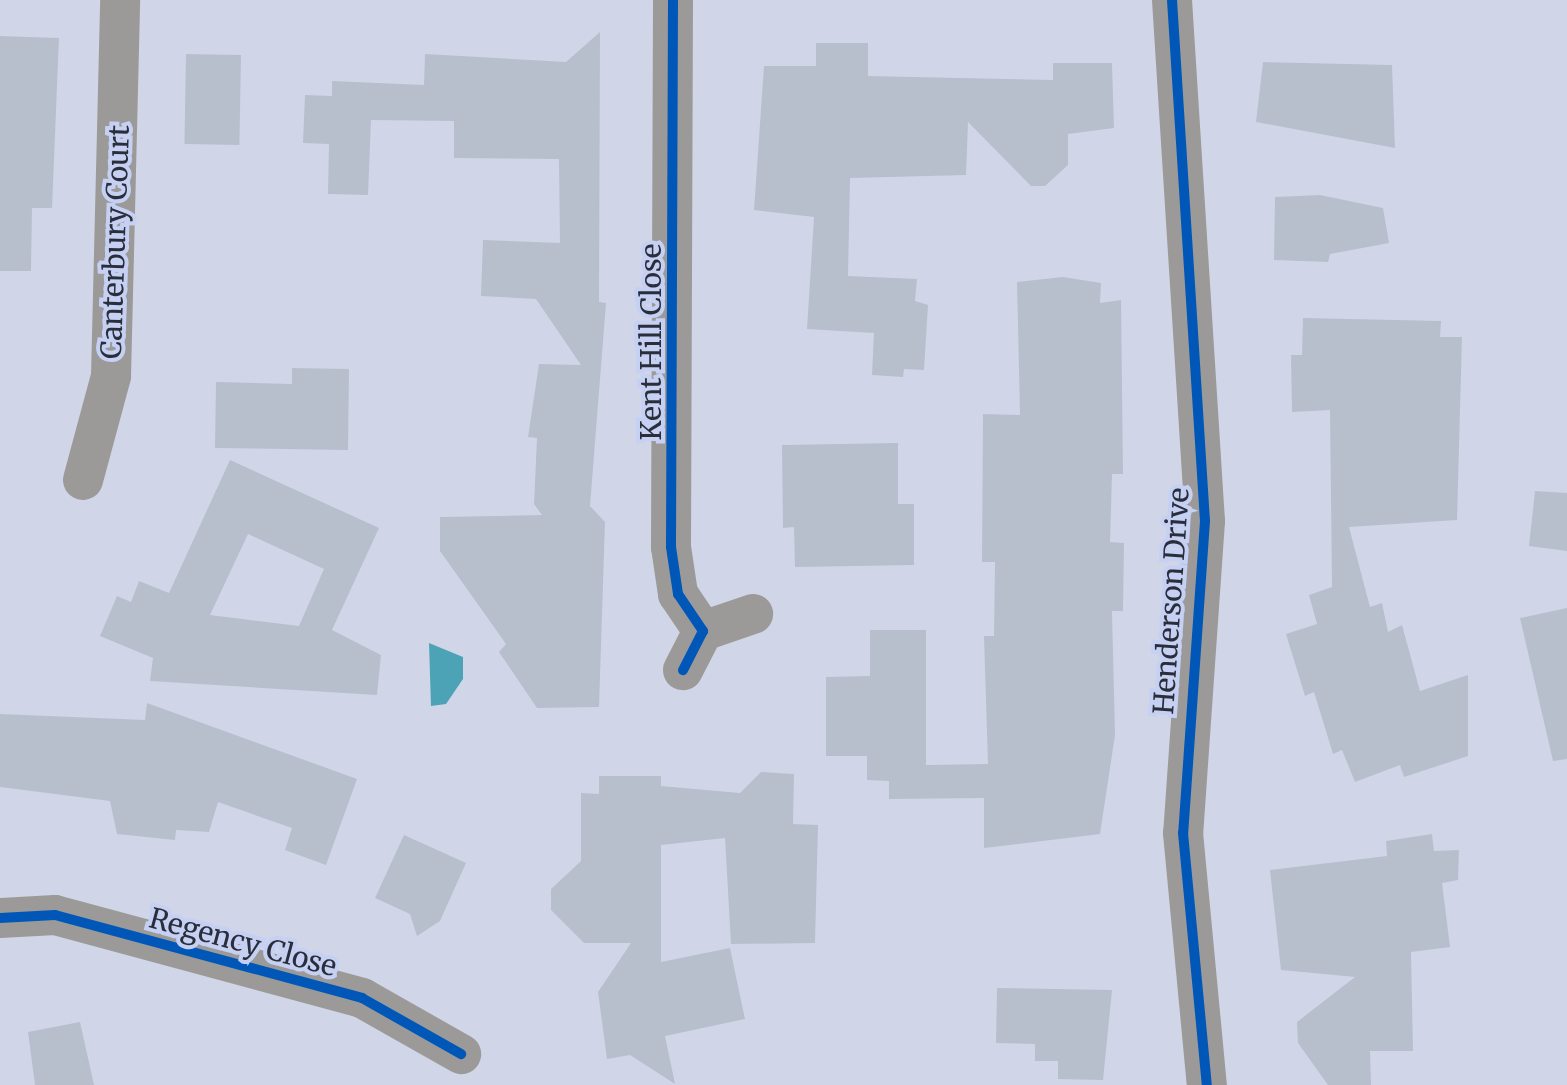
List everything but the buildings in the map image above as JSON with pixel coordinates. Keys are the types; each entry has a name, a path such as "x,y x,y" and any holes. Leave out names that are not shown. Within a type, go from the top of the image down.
{"street":[{"name":"Canterbury Court","path":"83,480 111,376 120,0"},
{"name":"Kent Hill Close","path":"673,0 671,547 678,594 703,630"},
{"name":"Henderson Drive","path":"1172,0 1204,501 1183,815 1207,1085"},
{"path":"683,670 703,630 753,614"},
{"name":"Regency Close","path":"0,918 55,915 362,998 460,1054"}],"water":[{"path":"429,643 463,657 463,679 446,704 431,706"}],"cycle path":[{"path":"673,0 671,547 678,594 703,631 683,670"},
{"path":"1172,0 1205,521 1183,833 1207,1085"},
{"path":"0,918 55,915 362,998 461,1054"}]}
